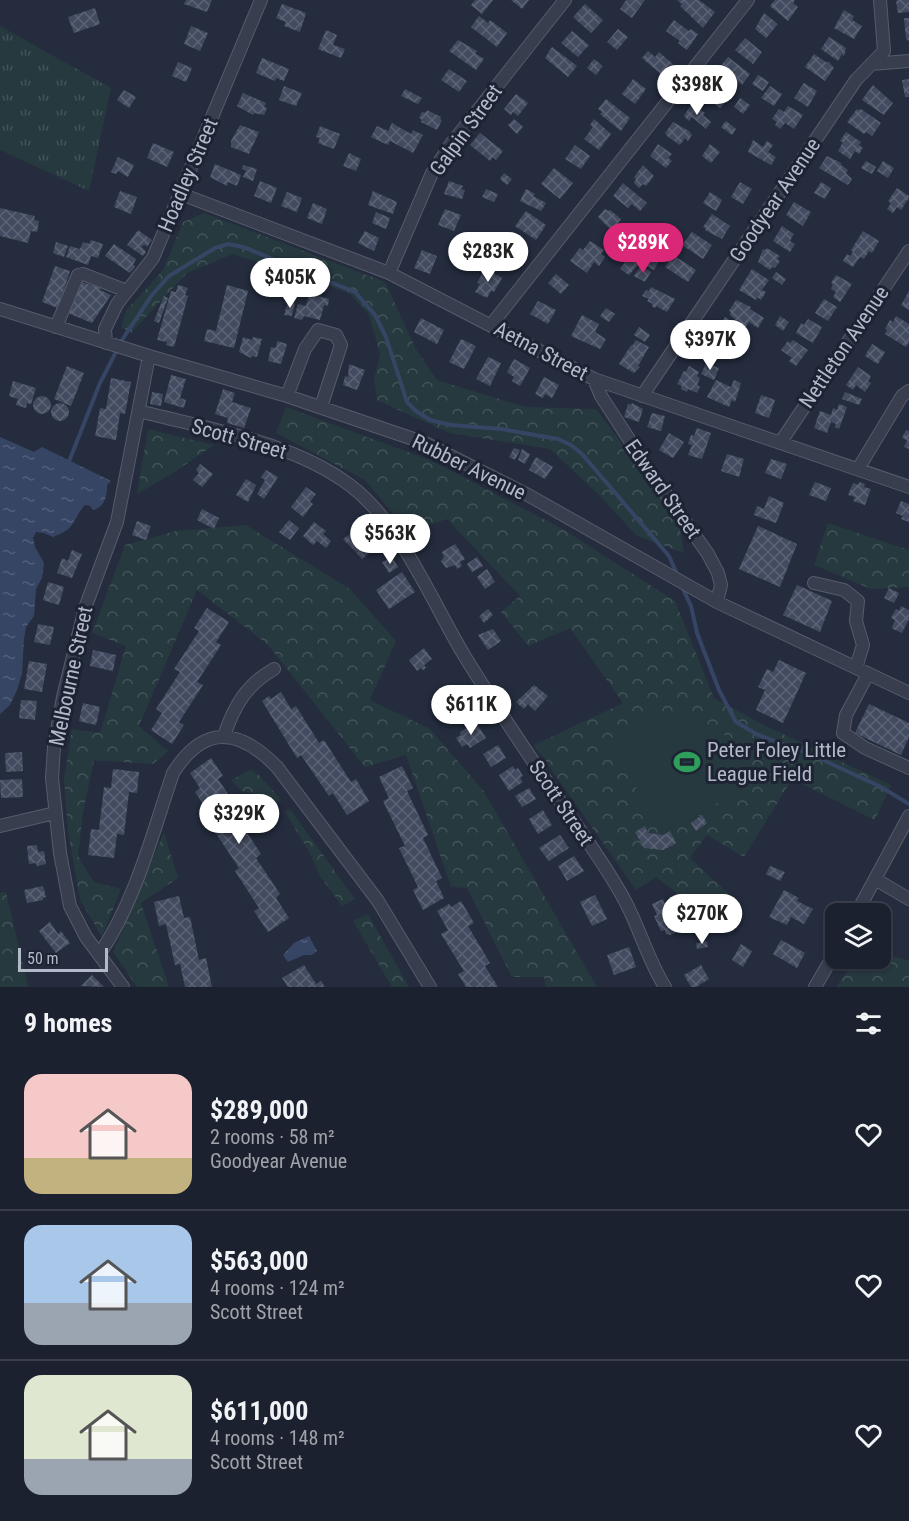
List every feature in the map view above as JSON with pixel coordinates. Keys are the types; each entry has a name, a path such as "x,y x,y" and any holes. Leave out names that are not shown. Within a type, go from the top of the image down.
{"street":[{"name":"Hoadley Street","path":"106,343 105,329 117,304 153,258 261,0"},
{"path":"491,325 748,0"},
{"name":"Goodyear Avenue","path":"642,396 856,80 884,51 880,0"},
{"name":"Galpin Street","path":"388,273 432,172 451,144 562,1"},
{"path":"871,64 909,61"},
{"name":"Aetna Street","path":"181,194 388,273 594,379 909,487"},
{"name":"Nettleton Avenue","path":"780,443 909,250"},
{"path":"56,327 78,274 83,273 127,291"},
{"name":"Rubber Avenue","path":"0,309 287,396 425,443 528,495 717,602 909,693"},
{"path":"287,396 305,349 318,330 336,335 341,345 321,407"},
{"name":"Melbourne Street","path":"123,987 99,956 77,922 70,906 65,888 52,778 54,747 62,706 85,608 117,522 149,356"},
{"name":"Edward Street","path":"594,379 601,396 647,468 708,554 718,573 721,585 717,602"},
{"path":"858,468 902,396 909,391"},
{"name":"Scott Street","path":"139,411 284,451 325,470 351,486 371,504 406,552 504,720 620,893 665,987"},
{"path":"814,583 844,590 858,601 856,621 863,645 856,668"},
{"path":"224,736 231,714 243,693 263,675 274,669"},
{"path":"868,674 846,715 843,733 865,748 909,768"},
{"path":"99,956 121,919 135,889 173,772 195,747 213,738 224,736 249,743 263,752 277,766 378,901 430,987"},
{"path":"0,826 55,813"},
{"path":"862,903 907,820"},
{"path":"875,879 909,899"},
{"path":"815,987 826,969"}],"green space":[{"path":"0,26 111,88 89,191 0,150"},
{"path":"204,213 385,282 416,349 437,380 526,407 596,409 679,520 684,553 637,536 600,496 550,449 449,433 377,400 374,379 380,354 369,315 349,293 233,254 187,273 131,333 121,327 126,311 163,270 183,222"},
{"path":"286,407 430,460 561,528 675,601 714,698 766,726 891,785 875,820 792,779 744,857 707,835 690,858 740,904 730,935 656,877 636,890 534,745 623,703 570,628 528,646 501,612 520,596 447,519 409,532 365,480 276,433"},
{"path":"148,429 214,445 137,494"},
{"path":"828,523 909,550 909,587 871,589 814,565"},
{"path":"246,525 350,589 396,641 370,700 430,729 483,790 597,987 546,987 544,977 512,977 467,888 451,887 406,755 365,767 267,644 197,590 139,726 168,751 153,764 94,760 83,813 78,856 94,882 121,889 102,937 80,900 68,831 64,779 72,729 100,733 126,646 92,633 125,545 176,531"},
{"name":"Peter Foley Little League Field","path":"661,715 691,717 717,729 742,748 758,776 681,827 652,819 611,738 634,724"},
{"path":"250,770 259,775 281,800 259,811 253,794 242,791 231,780"},
{"path":"290,809 355,899 342,906 320,876 308,850 285,812"},
{"path":"164,832 178,878 141,903 169,987 137,987 113,952"},
{"path":"6,892 28,987 0,987 0,893"},
{"path":"368,914 409,987 392,987 353,921"},
{"path":"891,956 909,961 909,987 836,987 849,969 891,969"}],"water":[{"path":"0,437 34,452 42,447 111,481 107,485 103,504 97,509 93,510 90,506 85,505 67,530 53,537 36,532 33,538 44,563 42,578 36,589 34,616 26,627 22,674 10,705 0,714"},
{"path":"309,936 317,951 312,955 304,955 288,962 283,955 294,943"}],"building":[{"path":"186,0 212,0 207,12 184,4"},
{"path":"475,0 493,0 482,14 471,5"},
{"path":"511,0 529,0 522,9"},
{"path":"626,0 645,0 632,18 620,9"},
{"path":"677,0 699,0 715,12 703,28 680,6 682,4"},
{"path":"775,0 795,0 793,3 798,7 788,21 770,6"},
{"path":"909,0 909,12 898,13 896,1"},
{"path":"282,4 306,13 300,32 284,26 286,22 276,18"},
{"path":"585,4 603,20 591,33 573,17"},
{"path":"95,8 100,24 74,33 68,17"},
{"path":"844,10 854,16 852,20 862,26 854,39 834,28"},
{"path":"764,13 778,24 766,38 755,29"},
{"path":"479,16 488,23 490,20 507,33 497,47 471,27"},
{"path":"904,18 909,18 909,41 906,39"},
{"path":"674,20 689,31 691,29 698,34 687,50 678,43 680,41 666,31"},
{"path":"191,26 208,33 200,51 184,44"},
{"path":"618,29 628,37 617,50 607,42"},
{"path":"326,30 337,35 333,45 345,49 341,58 318,49"},
{"path":"572,31 589,45 578,57 561,43"},
{"path":"829,37 846,48 844,56 842,54 838,61 821,49"},
{"path":"745,38 762,52 753,64 735,50"},
{"path":"458,40 477,51 475,53 484,59 476,70 449,51"},
{"path":"552,47 577,66 568,77 545,58"},
{"path":"648,51 655,57 659,52 673,64 663,76 642,58"},
{"path":"814,54 829,62 834,68 825,81 805,67"},
{"path":"728,57 750,74 742,85 739,82 736,85 728,79 731,76 720,67"},
{"path":"262,58 289,69 284,81 276,78 275,81 256,73"},
{"path":"594,59 603,66 596,75 587,68"},
{"path":"178,62 192,68 186,82 172,76"},
{"path":"449,69 467,81 459,92 441,80"},
{"path":"758,75 769,82 763,91 752,84"},
{"path":"633,79 646,89 635,104 622,94"},
{"path":"909,79 909,97 905,97 902,80"},
{"path":"711,80 720,87 718,89 723,92 721,95 727,100 720,108 711,101 712,98 709,96 706,99 700,94"},
{"path":"804,83 817,91 808,107 794,98"},
{"path":"873,85 893,103 884,115 862,100"},
{"path":"284,86 302,93 296,106 279,100"},
{"path":"770,86 782,94 774,106 761,98"},
{"path":"405,89 422,98 418,104 401,96"},
{"path":"124,90 136,97 129,108 117,100"},
{"path":"243,93 266,103 264,107 267,108 264,115 254,113 253,115 237,106"},
{"path":"516,94 528,103 518,116 513,112 511,115 504,109"},
{"path":"740,98 750,105 743,114 734,107"},
{"path":"606,99 630,118 621,131 600,114 602,112 598,109"},
{"path":"692,103 705,113 703,115 711,122 706,129 692,117 689,121 684,116"},
{"path":"788,106 803,115 794,129 785,123 780,129 775,125 777,122 772,119 779,109 784,112"},
{"path":"857,109 861,109 881,123 872,136 866,132 864,134 847,122"},
{"path":"427,110 441,117 442,120 437,130 421,122 419,118 422,112 425,113"},
{"path":"514,119 523,127 517,134 508,125"},
{"path":"594,119 611,134 599,150 584,139 593,127 590,125"},
{"path":"726,121 736,129 732,135 721,127"},
{"path":"673,122 689,131 692,135 688,141 685,138 680,145 668,137 665,133"},
{"path":"392,123 411,134 413,130 423,135 413,153 390,141 388,145 371,137 377,126 388,131"},
{"path":"240,125 259,132 249,154 231,147 231,141"},
{"path":"320,126 340,134 334,149 318,143 320,138 316,137"},
{"path":"846,132 861,142 859,145 863,148 859,154 855,151 850,159 838,151 843,142 840,141"},
{"path":"480,133 503,151 496,160 493,157 490,161 470,145"},
{"path":"753,140 763,147 767,141 773,145 768,152 776,157 771,165 748,152"},
{"path":"153,143 174,152 167,167 147,158"},
{"path":"658,144 672,154 668,158 672,161 666,168 650,156"},
{"path":"710,144 720,152 711,163 702,156"},
{"path":"575,145 590,156 581,169 565,159"},
{"path":"349,153 361,159 356,171 343,166"},
{"path":"827,156 841,163 848,170 846,173 852,179 848,185 819,168"},
{"path":"118,157 134,165 128,177 118,171 116,174 111,172"},
{"path":"866,161 876,167 872,174 861,168"},
{"path":"883,161 894,168 888,178 877,171"},
{"path":"215,164 241,175 237,186 228,182 227,186 210,177"},
{"path":"243,165 257,169 253,181 243,177 246,171 242,169"},
{"path":"643,165 654,176 646,186 643,184 639,188 634,183 636,179 634,177"},
{"path":"554,168 573,183 560,199 541,184"},
{"path":"504,173 512,179 507,185 500,179"},
{"path":"260,181 277,188 271,203 254,196"},
{"path":"449,181 463,186 461,189 465,190 462,199 444,194"},
{"path":"740,182 752,189 743,204 731,197"},
{"path":"821,182 831,188 825,199 814,193"},
{"path":"623,183 647,203 640,211 632,204 628,208 613,196"},
{"path":"897,188 909,198 901,210 897,207 893,213 887,209 891,203 888,201"},
{"path":"486,189 498,194 494,202 482,197"},
{"path":"526,189 546,203 541,211 520,201"},
{"path":"120,191 137,197 131,214 114,207"},
{"path":"373,191 397,202 393,214 368,205"},
{"path":"287,192 302,198 297,212 281,206"},
{"path":"710,192 722,200 716,211 703,203"},
{"path":"794,202 811,212 803,226 786,215"},
{"path":"313,203 327,209 322,224 307,218"},
{"path":"0,208 35,216 34,220 39,221 37,232 31,231 28,243 0,236"},
{"path":"445,209 461,215 454,231 438,225"},
{"path":"605,209 610,210 621,219 612,231 598,217"},
{"path":"526,211 546,225 536,240 515,226"},
{"path":"376,212 390,218 386,229 372,223"},
{"path":"712,214 730,226 722,239 703,227"},
{"path":"782,226 794,234 790,241 795,244 790,252 773,241"},
{"path":"665,229 674,235 667,245 658,239"},
{"path":"138,230 152,240 147,247 141,246 146,252 143,256 127,245"},
{"path":"365,231 379,238 374,251 358,243"},
{"path":"863,231 879,241 872,253 869,251 864,259 860,257 853,267 843,261 847,254 850,256 853,252 851,250"},
{"path":"692,232 712,245 703,259 682,245"},
{"path":"500,233 517,241 509,257 492,248"},
{"path":"648,233 656,239 648,249 640,243"},
{"path":"91,240 103,244 98,258 91,256 88,265 66,257 70,246 80,249 83,242 89,244"},
{"path":"590,241 604,250 601,254 605,257 599,266 594,262 587,273 570,261 580,248 583,250"},
{"path":"56,242 68,246 64,257 53,253"},
{"path":"469,242 489,253 482,264 463,254"},
{"path":"114,244 136,259 133,265 135,267 130,273 105,256"},
{"path":"767,248 780,256 777,259 780,261 775,268 772,267 770,270 758,262 763,249"},
{"path":"422,250 437,256 430,274 414,268"},
{"path":"649,253 660,259 654,270 642,264"},
{"path":"673,255 696,270 688,282 665,267"},
{"path":"630,256 640,263 629,275 620,269"},
{"path":"641,265 651,272 645,282 634,276"},
{"path":"55,266 70,271 58,308 42,302"},
{"path":"485,268 502,278 494,292 491,291 487,298 475,292"},
{"path":"752,269 769,280 762,290 766,292 761,300 757,297 756,300 739,290"},
{"path":"776,272 786,279 782,285 772,278"},
{"path":"556,274 569,285 561,294 548,283"},
{"path":"836,275 852,284 840,302 833,297 836,292 831,289 833,284 831,283"},
{"path":"81,282 101,288 100,290 111,295 92,323 68,313"},
{"path":"178,285 188,288 185,295 188,296 174,347 166,345 167,342 157,340 171,291 176,292"},
{"path":"227,285 248,291 234,348 204,341 207,329 216,331"},
{"path":"651,287 675,299 667,312 656,306 655,308 647,301 649,299 642,296"},
{"path":"909,291 909,310 901,305"},
{"path":"309,294 329,299 328,306 324,305 320,320 304,316 302,320 294,318 298,304 306,306"},
{"path":"164,296 168,298 159,323 154,321"},
{"path":"824,299 837,307 828,321 815,313"},
{"path":"736,300 751,307 750,309 764,318 758,328 749,322 745,328 730,315 729,311"},
{"path":"288,301 295,303 292,316 284,315"},
{"path":"538,301 556,310 548,324 530,314"},
{"path":"606,308 615,314 609,322 600,316"},
{"path":"582,315 599,324 595,332 606,339 600,349 571,336"},
{"path":"780,316 789,322 783,331 775,325"},
{"path":"896,316 909,324 909,342 906,347 885,334 890,320 893,322"},
{"path":"725,317 735,324 728,336 718,329"},
{"path":"421,318 444,330 437,344 414,332"},
{"path":"808,319 822,327 813,343 796,333 801,323 804,325"},
{"path":"639,327 650,335 645,342 634,335"},
{"path":"705,331 724,345 715,360 695,348"},
{"path":"243,337 252,340 253,337 262,339 257,357 252,356 251,358 239,352"},
{"path":"461,339 476,346 464,369 449,362"},
{"path":"636,340 649,347 638,366 640,367 634,373 619,364"},
{"path":"793,340 808,350 796,366 789,361 792,358 781,350 788,341 790,343"},
{"path":"277,341 287,344 281,364 268,361 271,347 276,348"},
{"path":"731,341 740,348 734,356 725,349"},
{"path":"872,344 885,352 878,364 865,356"},
{"path":"488,357 501,363 490,386 476,379"},
{"path":"514,359 530,368 520,386 512,381 514,377 507,372"},
{"path":"706,363 719,368 714,380 701,374"},
{"path":"349,364 365,370 357,390 343,385 345,376 348,377"},
{"path":"67,366 84,373 71,406 54,399"},
{"path":"689,366 699,372 697,376 700,378 697,385 700,387 697,393 688,389 687,392 677,384"},
{"path":"858,367 871,376 868,381 871,383 865,392 856,385 853,390 846,385"},
{"path":"171,375 186,379 180,398 186,400 184,408 164,402"},
{"path":"544,377 559,385 552,398 545,394 543,398 535,394"},
{"path":"111,378 131,382 125,414 120,413 116,440 95,436 100,408 106,409"},
{"path":"716,380 731,387 734,380 741,383 735,402 732,400 729,407 707,397"},
{"path":"13,381 36,388 31,404 27,403 26,408 16,405 18,399 9,396"},
{"path":"223,389 235,393 232,402 251,408 244,428 227,423 228,418 215,414"},
{"path":"152,392 163,394 161,406 150,404"},
{"path":"845,392 862,399 859,405 842,399"},
{"path":"761,395 775,400 769,418 755,413"},
{"path":"38,396 46,396 51,401 49,412 38,414 33,409 33,401"},
{"path":"56,403 64,403 69,408 67,419 56,421 51,416 51,408"},
{"path":"632,403 643,409 639,422 624,417 628,404"},
{"path":"839,404 847,407 839,429 831,422 827,433 814,428 820,411 831,415 833,408 837,410"},
{"path":"652,413 665,416 661,431 647,427"},
{"path":"697,428 711,433 702,459 688,455 692,445 688,444 691,435 694,436"},
{"path":"906,430 909,431 909,449 904,447 907,440 902,438"},
{"path":"669,433 684,442 673,458 659,450"},
{"path":"514,448 520,450 515,460 509,457"},
{"path":"522,449 530,454 525,464 518,460"},
{"path":"727,454 744,459 739,477 721,471"},
{"path":"536,457 553,467 545,479 529,470"},
{"path":"771,459 787,464 781,479 765,473"},
{"path":"200,464 213,474 202,487 193,480 199,473 196,470"},
{"path":"266,470 278,477 264,499 257,494 265,480 261,477"},
{"path":"246,479 256,485 248,502 236,495"},
{"path":"815,482 831,488 826,501 809,495"},
{"path":"859,482 871,489 865,505 853,501 855,497 848,495 853,483 858,485"},
{"path":"306,487 316,494 310,502 313,504 303,517 291,507"},
{"path":"769,496 784,503 776,523 754,515 757,506 764,509"},
{"path":"901,501 909,504 909,522 901,519 903,516 896,513"},
{"path":"202,509 219,518 214,529 197,520"},
{"path":"289,520 299,528 290,540 279,532"},
{"path":"137,521 151,526 146,540 132,535"},
{"path":"314,522 326,531 323,534 331,541 326,548 317,541 313,545 303,536"},
{"path":"758,526 797,544 780,587 739,569"},
{"path":"358,528 374,549 362,559 343,539"},
{"path":"455,544 465,559 460,562 462,566 457,569 455,565 446,568 441,561 444,557 442,552"},
{"path":"72,550 82,554 72,578 57,573 62,558 68,561"},
{"path":"392,557 398,567 389,573 382,562"},
{"path":"477,557 483,566 472,572 467,564"},
{"path":"487,569 495,582 485,589 477,577"},
{"path":"402,572 415,592 389,609 376,590"},
{"path":"48,582 64,587 59,605 43,600"},
{"path":"797,585 832,601 820,632 783,615"},
{"path":"889,588 899,593 894,603 884,598"},
{"path":"901,606 909,610 909,619 902,633 893,629 895,620 891,618 896,609 899,611"},
{"path":"207,608 229,622 216,642 221,645 197,682 203,685 179,722 184,725 172,744 151,730 162,713 156,709 180,672 174,669 199,631 194,628"},
{"path":"488,609 493,615 484,623 479,616"},
{"path":"38,624 54,627 50,645 34,642"},
{"path":"493,629 501,641 488,650 478,635"},
{"path":"424,648 432,659 424,665 426,668 417,671 409,660"},
{"path":"93,650 116,655 113,671 90,666"},
{"path":"779,660 806,673 783,723 756,710 765,690 758,687 767,669 773,672"},
{"path":"29,661 47,664 42,692 24,689"},
{"path":"534,685 548,696 535,711 528,704 524,709 516,702"},
{"path":"281,692 291,709 296,706 319,743 324,740 351,782 356,779 369,801 347,815 333,793 329,796 301,755 297,758 262,701 269,696 271,699"},
{"path":"21,700 37,701 35,720 19,718"},
{"path":"461,700 470,715 454,724 445,710"},
{"path":"83,703 100,707 96,725 79,721"},
{"path":"869,704 909,723 909,737 901,755 855,733"},
{"path":"476,722 486,738 470,748 467,744 462,747 456,738 461,735 460,732"},
{"path":"498,745 506,758 491,767 483,754"},
{"path":"22,752 23,771 6,772 5,753"},
{"path":"211,758 223,776 218,779 242,815 237,818 261,854 256,858 280,894 276,898 289,918 268,932 254,911 259,908 235,871 239,868 215,832 220,829 195,792 200,788 190,773"},
{"path":"402,766 413,788 407,791 428,835 423,838 442,878 436,881 444,898 423,910 413,890 418,887 399,848 405,846 383,801 389,798 379,777"},
{"path":"513,766 515,770 518,768 523,776 520,778 523,782 509,791 499,775"},
{"path":"113,769 139,772 137,793 129,792 124,835 117,834 114,858 88,855 91,829 99,830 104,787 111,788"},
{"path":"22,779 23,797 1,798 0,780"},
{"path":"529,788 536,799 522,807 515,796"},
{"path":"543,810 552,825 538,834 529,819"},
{"path":"702,815 707,823 696,831 691,823"},
{"path":"645,826 648,833 664,835 670,831 676,843 663,850 644,848 635,832"},
{"path":"560,835 569,848 549,861 539,848"},
{"path":"37,845 38,852 44,851 46,864 37,866 36,863 29,864 27,846"},
{"path":"574,856 584,871 567,881 558,866"},
{"path":"770,866 785,872 780,881 766,874"},
{"path":"43,886 46,897 43,900 27,903 24,890"},
{"path":"784,890 799,898 797,901 813,909 804,924 791,917 787,925 769,917"},
{"path":"595,895 607,919 592,926 580,902"},
{"path":"179,896 184,918 190,917 199,960 206,958 212,987 185,987 180,964 175,965 166,924 159,926 154,902"},
{"path":"663,899 668,911 672,909 679,926 675,928 677,932 670,935 666,934 665,930 661,931 654,916 657,915 652,904"},
{"path":"461,901 474,923 468,926 490,963 485,966 498,987 466,987 458,974 464,971 441,934 448,930 437,911 449,904 451,907"},
{"path":"50,922 58,934 61,931 70,943 56,953 39,931"},
{"path":"781,940 805,953 797,968 773,954"},
{"path":"707,941 708,947 697,949 696,943"},
{"path":"741,944 752,951 743,967 732,960"},
{"path":"629,947 636,967 614,975 607,955"},
{"path":"304,965 316,984 321,981 325,987 288,987 282,978"},
{"path":"701,965 709,979 696,987 691,987 684,975"},
{"path":"92,975 104,987 81,986"}],"waterway":[{"path":"120,343 152,295 169,276 215,248 228,244 243,247 355,292 375,315 386,337 407,402 416,411 430,420 451,425 501,429 558,439 571,445 582,454 669,556 677,574"},
{"path":"68,464 100,383 117,350"},
{"path":"682,587 691,606 697,633 719,690 736,722 758,735 808,753 881,787 909,804"}],"place":[{"name":"Peter Foley Little League Field","path":"687,762"}]}
